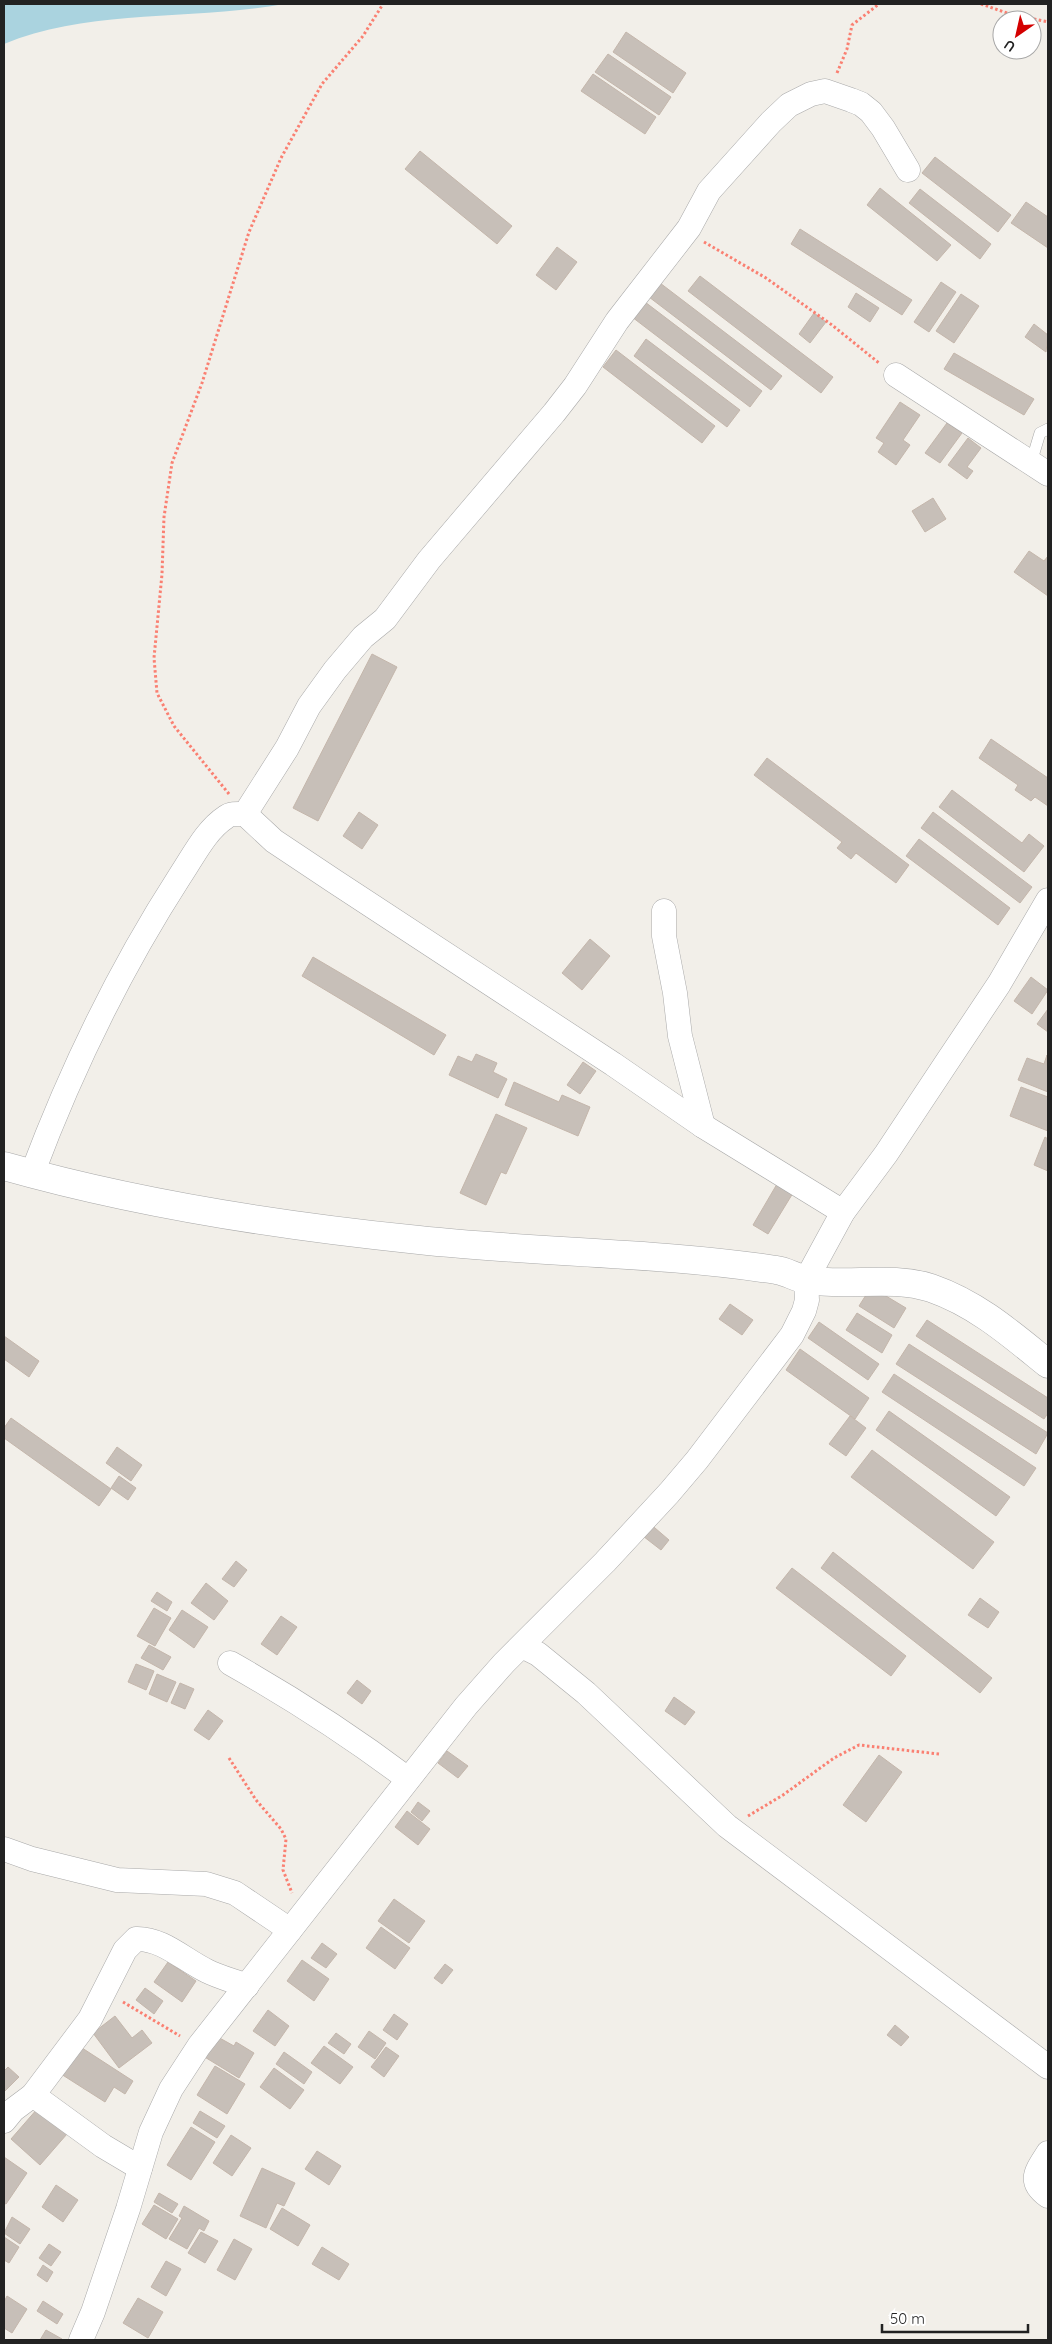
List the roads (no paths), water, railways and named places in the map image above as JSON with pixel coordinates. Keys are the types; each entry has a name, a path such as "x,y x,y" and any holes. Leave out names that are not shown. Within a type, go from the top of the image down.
{"street":[{"path":"245,814 288,748 309,706 335,670 363,637 385,619 429,560 554,413 617,321 689,228 709,191 771,122 789,105 811,94 825,91 861,104 871,112 883,128 908,170"},
{"path":"896,375 1039,469"},
{"path":"32,1174 67,1086 107,1004 165,900 212,828 228,815 245,814 274,841 613,1064 702,1126 843,1212"},
{"path":"81,2340 111,2260 159,2113 199,2046 466,1706 504,1663 625,1541 697,1460 792,1335 804,1311 806,1280 843,1212 886,1154 954,1052 1048,900"},
{"path":"664,911 664,936 675,992 680,1036 702,1126"},
{"path":"4,1166 32,1174 189,1207 332,1230 429,1241 703,1260 780,1270 806,1280 888,1282 928,1287 954,1297 988,1315 1048,1364"},
{"path":"522,1646 538,1654 586,1693 727,1826 1048,2067"},
{"path":"230,1663 321,1717 408,1779"},
{"path":"4,1849 32,1859 117,1880 206,1884 234,1893 290,1930"},
{"path":"4,2120 32,2095 90,2019 103,1990 125,1950 133,1941 142,1938 160,1943 208,1972 247,1986"},
{"path":"32,2095 104,2146 140,2168"},
{"path":"1048,2153 1038,2170 1035,2181 1036,2186 1048,2196"}],"lane":[{"path":"1039,469 1040,433 1048,430"}],"water":[{"path":"4,4 284,4 249,9 107,20 72,25 37,33 4,44"}]}
